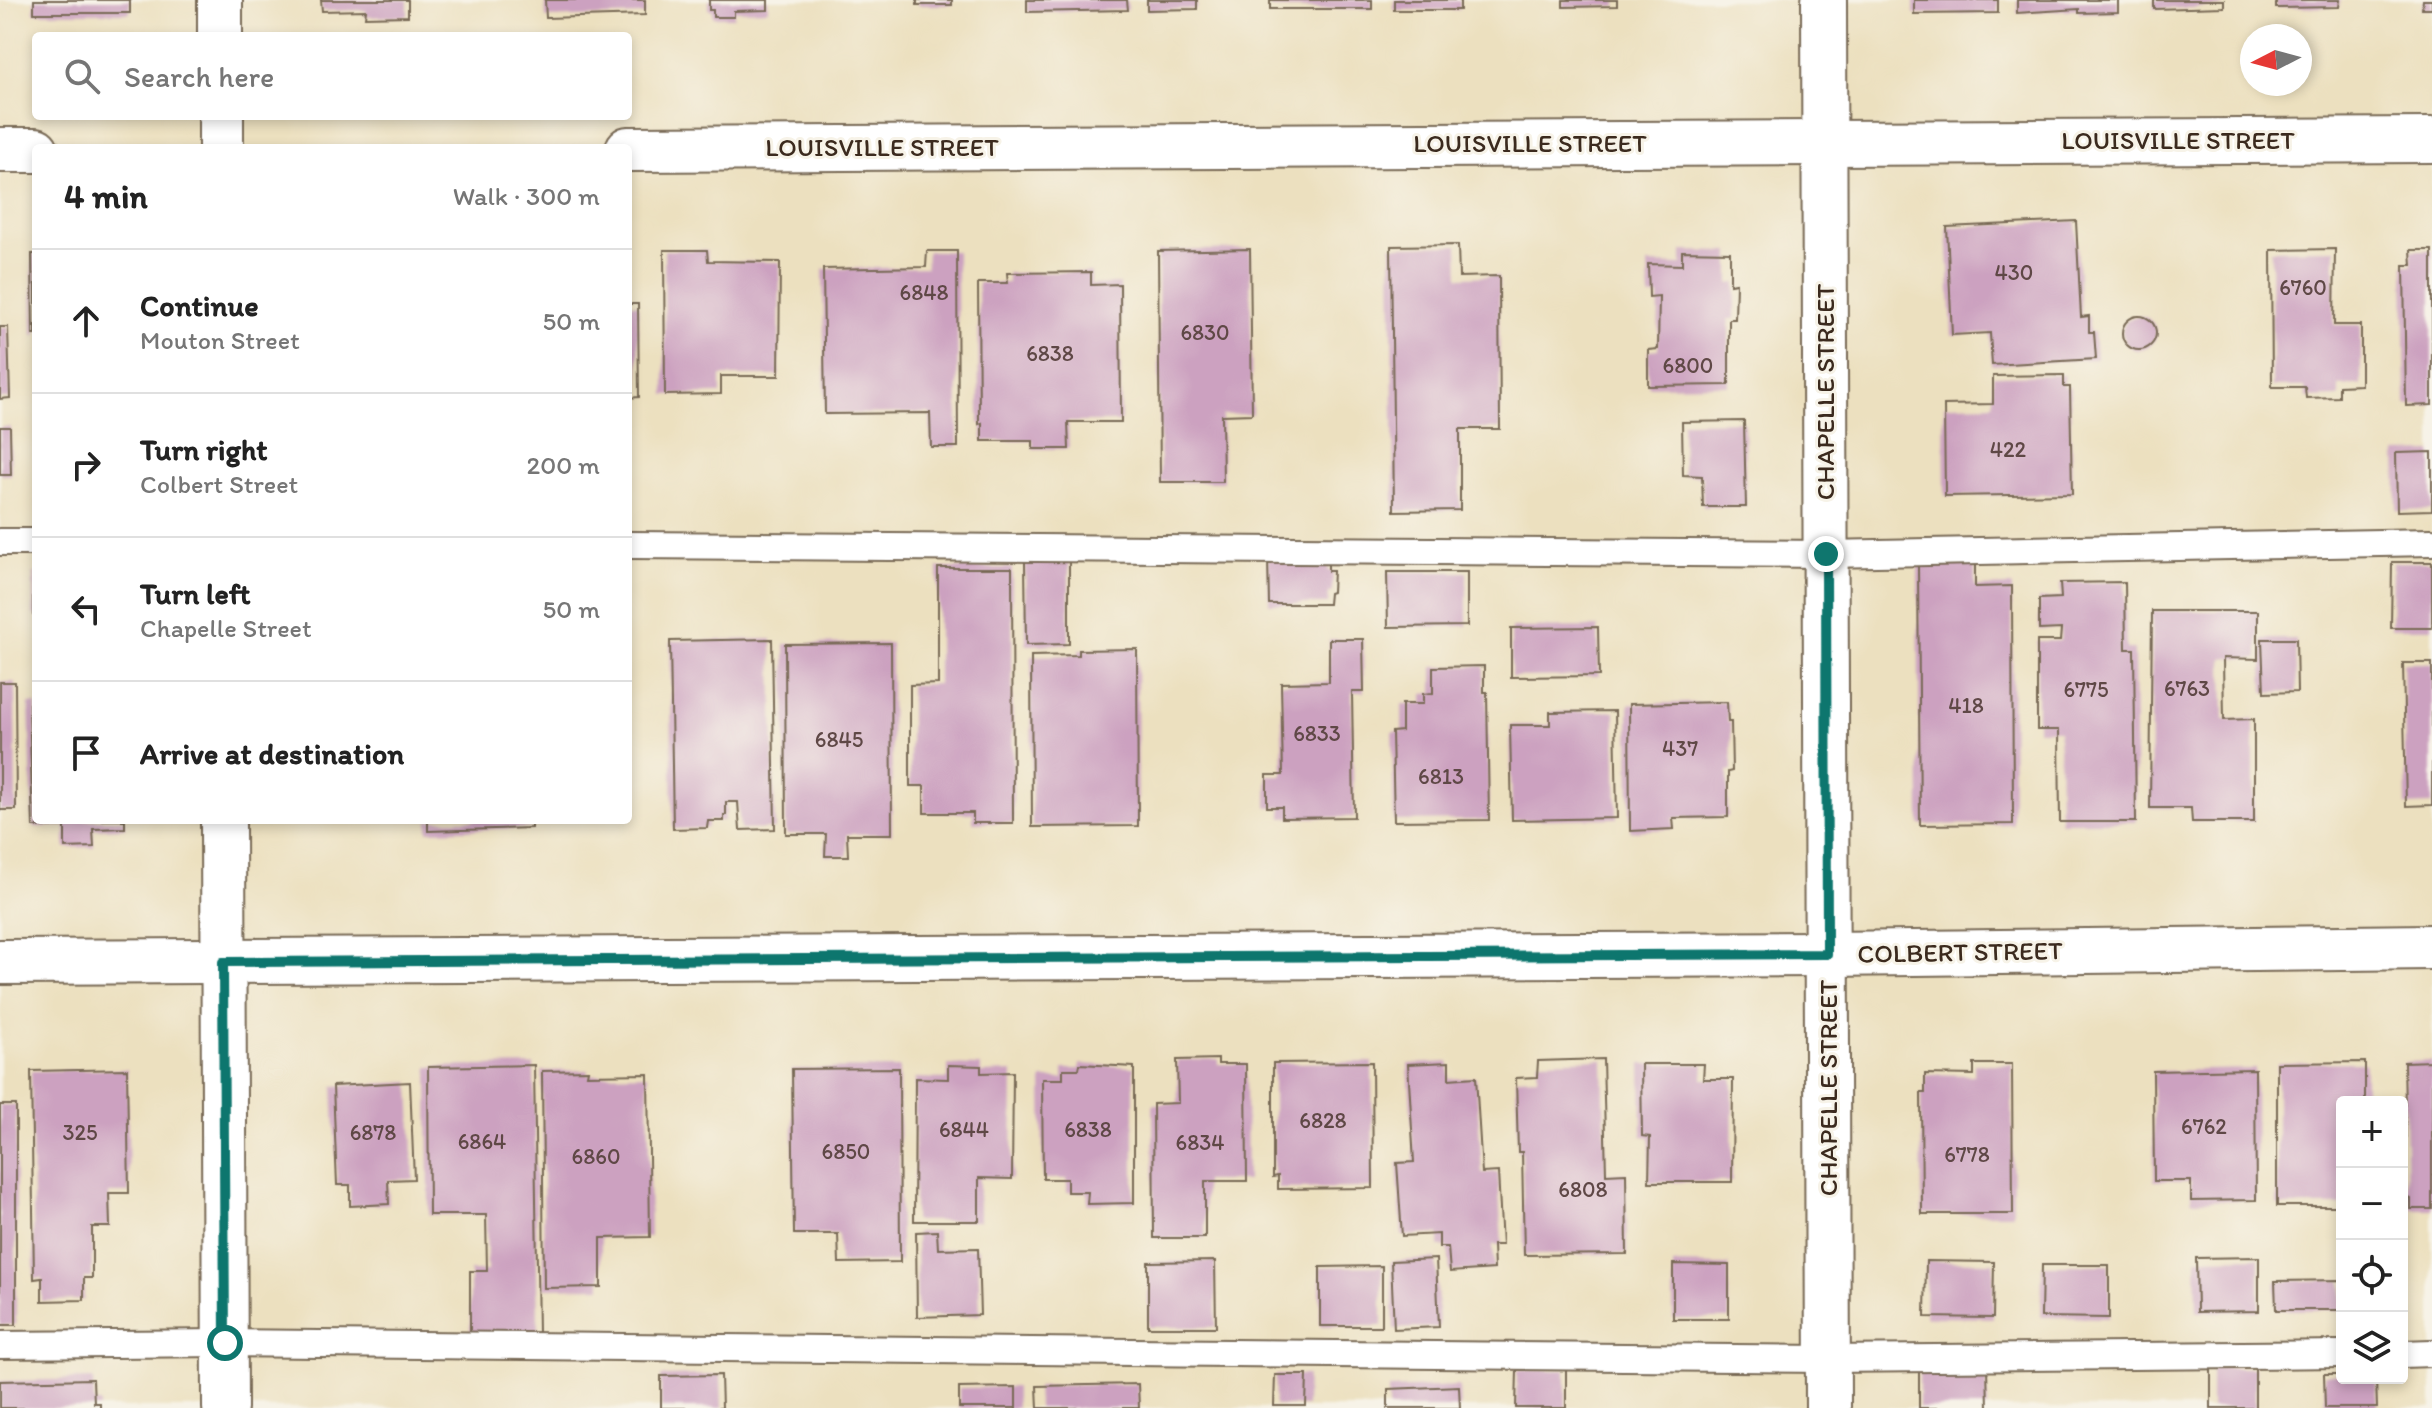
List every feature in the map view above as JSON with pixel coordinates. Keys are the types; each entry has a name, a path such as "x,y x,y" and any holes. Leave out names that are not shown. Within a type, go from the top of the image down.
{"street":[{"path":"220,0 220,32"},
{"name":"CHAPELLE STREET","path":"1824,0 1828,1408"},
{"path":"221,120 221,144"},
{"name":"LOUISVILLE STREET","path":"632,149 2432,140"},
{"path":"0,150 32,150"},
{"path":"223,824 225,1408"},
{"name":"COLBERT STREET","path":"0,962 1827,954 2432,947"}],"lane":[{"path":"0,542 32,542"},
{"path":"632,545 1826,554 2432,542"},
{"path":"0,1345 225,1343 1828,1359 2336,1354"},
{"path":"2408,1354 2432,1353"}],"building":[{"path":"34,0 130,0 130,13 34,13"},
{"path":"321,0 408,0 408,16 365,17 366,10 322,11"},
{"path":"545,0 645,0 645,15 546,18"},
{"path":"709,0 768,0 768,10 734,11 734,17 713,17"},
{"path":"917,0 952,0 952,5 917,5"},
{"path":"1027,0 1127,0 1128,10 1027,12"},
{"path":"1147,0 1197,0 1197,9 1147,10"},
{"path":"1270,0 1372,0 1372,9 1270,9"},
{"path":"1394,0 1460,0 1460,10 1394,10"},
{"path":"1563,0 1617,0 1617,6 1563,7"},
{"path":"1914,0 1998,0 1998,13 1914,14"},
{"path":"2017,0 2118,0 2118,12 2079,13 2079,9 2017,13"},
{"path":"2154,0 2224,0 2224,7 2154,9"},
{"path":"2276,0 2340,0 2339,7 2276,8"},
{"path":"2423,0 2432,0 2432,9 2422,9"},
{"path":"2076,221 2081,317 2089,316 2089,332 2094,332 2096,359 1992,365 1990,333 1952,335 1947,227"},
{"path":"1458,245 1459,277 1499,276 1500,429 1460,429 1460,510 1394,511 1391,246"},
{"path":"1250,249 1252,414 1222,415 1223,482 1160,482 1158,251"},
{"path":"2335,249 2334,325 2361,325 2361,385 2339,386 2339,397 2306,398 2305,387 2272,387 2271,250"},
{"path":"664,250 707,250 708,261 780,262 779,376 721,376 721,394 665,395"},
{"path":"2411,250 2432,250 2432,405 2406,406 2404,265 2412,265"},
{"path":"927,251 957,251 958,447 931,447 930,413 825,414 823,269 926,267"},
{"path":"1682,251 1730,252 1730,284 1736,283 1735,319 1729,319 1729,385 1648,386 1648,350 1658,349 1659,296 1649,297 1648,264 1682,265"},
{"path":"1091,272 1091,285 1120,284 1121,422 1068,422 1069,449 1033,449 1033,441 982,441 982,423 979,424 978,283 1008,283 1007,273"},
{"path":"632,304 638,304 639,397 632,398"},
{"path":"2139,316 2151,321 2156,333 2151,345 2139,350 2127,345 2122,333 2127,321"},
{"path":"0,327 8,327 10,398 0,399"},
{"path":"2064,375 2064,387 2070,387 2072,494 1945,496 1944,405 1993,404 1993,376"},
{"path":"1744,421 1746,507 1703,507 1702,476 1683,475 1682,422"},
{"path":"0,427 10,427 11,475 0,475"},
{"path":"2432,452 2432,510 2397,511 2396,453"},
{"path":"1268,559 1328,559 1328,571 1333,571 1328,604 1269,604"},
{"path":"1069,560 1069,644 1026,645 1025,561"},
{"path":"2392,562 2432,562 2432,628 2391,628"},
{"path":"1918,564 1975,564 1975,587 2012,586 2013,824 1920,825"},
{"path":"938,568 1012,568 1013,823 973,823 973,813 924,813 924,786 910,786 910,685 938,684"},
{"path":"1387,572 1467,572 1467,626 1388,627"},
{"path":"2125,582 2126,649 2134,649 2136,822 2060,822 2059,730 2037,730 2037,641 2060,641 2061,629 2039,630 2039,599 2061,598 2060,583"},
{"path":"2152,611 2258,611 2258,659 2223,658 2224,720 2254,719 2254,822 2192,822 2191,808 2150,808"},
{"path":"1598,627 1599,676 1511,677 1511,628"},
{"path":"772,639 775,829 740,830 738,802 726,802 724,821 708,821 707,828 673,829 670,641"},
{"path":"1329,639 1363,639 1364,692 1352,692 1354,817 1282,818 1282,807 1267,807 1267,775 1283,775 1281,683 1329,682"},
{"path":"2262,639 2296,639 2297,692 2264,693"},
{"path":"891,643 892,834 847,834 848,856 825,856 826,834 786,834 785,644"},
{"path":"1137,649 1138,826 1032,827 1031,656 1079,655 1079,650"},
{"path":"2403,663 2432,663 2432,805 2406,806"},
{"path":"1484,666 1489,820 1394,821 1392,732 1402,731 1402,704 1423,704 1423,694 1433,693 1433,667"},
{"path":"0,682 15,682 16,810 0,810"},
{"path":"1727,702 1728,722 1731,722 1732,771 1728,772 1728,817 1673,818 1674,829 1630,831 1629,704"},
{"path":"29,704 32,704 32,796"},
{"path":"1615,711 1617,818 1512,820 1510,725 1550,725 1550,712"},
{"path":"33,824 125,824 125,828 93,829 94,847 65,848 65,826 33,827"},
{"path":"428,824 531,824 531,828 428,831"},
{"path":"1218,1059 1218,1064 1246,1064 1247,1181 1205,1181 1205,1238 1154,1238 1153,1104 1178,1103 1177,1060"},
{"path":"1603,1059 1606,1174 1626,1173 1627,1254 1524,1255 1522,1152 1518,1152 1516,1078 1537,1077 1538,1061"},
{"path":"2432,1061 2432,1209 2411,1209 2411,1199 2408,1198 2408,1096 2405,1096 2404,1062"},
{"path":"1372,1062 1373,1188 1278,1189 1278,1176 1273,1177 1273,1063"},
{"path":"1449,1062 1449,1079 1476,1077 1482,1173 1498,1172 1502,1245 1493,1245 1494,1269 1450,1272 1448,1247 1439,1247 1439,1234 1402,1236 1397,1163 1414,1162 1408,1064"},
{"path":"2365,1062 2365,1096 2336,1096 2336,1206 2277,1206 2277,1063"},
{"path":"1080,1064 1134,1067 1134,1203 1087,1204 1088,1192 1067,1192 1067,1179 1043,1179 1042,1079 1063,1079 1063,1069 1079,1069"},
{"path":"1641,1064 1704,1064 1703,1079 1733,1079 1732,1182 1649,1182 1650,1137 1642,1136"},
{"path":"1974,1064 2012,1064 2013,1214 1922,1214 1921,1093 1925,1093 1925,1074 1974,1075"},
{"path":"534,1065 538,1334 470,1335 470,1271 487,1271 486,1215 429,1215 428,1067"},
{"path":"948,1065 981,1066 981,1073 1013,1072 1012,1179 979,1178 979,1221 914,1221 915,1078 948,1079"},
{"path":"899,1068 900,1262 839,1263 838,1234 794,1234 792,1069"},
{"path":"127,1069 129,1193 109,1193 110,1227 92,1227 92,1278 84,1278 84,1300 42,1301 42,1278 34,1279 31,1071"},
{"path":"2255,1069 2256,1200 2191,1201 2191,1181 2154,1181 2153,1071"},
{"path":"588,1070 587,1075 648,1074 650,1237 601,1238 601,1287 544,1288 542,1071"},
{"path":"410,1082 414,1179 388,1180 389,1204 350,1206 350,1185 337,1185 333,1086"},
{"path":"0,1105 16,1105 16,1325 0,1325"},
{"path":"937,1231 938,1249 978,1248 980,1315 917,1317 916,1232"},
{"path":"2259,1257 2259,1311 2197,1312 2196,1258"},
{"path":"1436,1259 1439,1327 1394,1329 1391,1261"},
{"path":"1215,1261 1216,1327 1148,1327 1148,1262"},
{"path":"1926,1261 1994,1262 1993,1318 1925,1317"},
{"path":"1673,1264 1729,1265 1729,1319 1673,1319"},
{"path":"2042,1265 2109,1265 2109,1318 2041,1317"},
{"path":"1382,1266 1382,1326 1320,1326 1320,1267"},
{"path":"2336,1280 2336,1310 2276,1310 2275,1281"},
{"path":"1987,1366 1988,1408 1919,1408 1919,1367"},
{"path":"2211,1367 2255,1368 2255,1408 2211,1408"},
{"path":"1517,1370 1566,1370 1566,1408 1516,1408"},
{"path":"2324,1374 2336,1374 2336,1384 2376,1384 2377,1408 2325,1408"},
{"path":"721,1375 722,1408 661,1408 661,1376"},
{"path":"1275,1375 1307,1375 1306,1406 1274,1406"},
{"path":"93,1379 94,1403 100,1403 100,1408 0,1408 0,1381"},
{"path":"1138,1384 1139,1408 1038,1408 1037,1386"},
{"path":"1459,1386 1460,1408 1388,1408 1388,1389"},
{"path":"1016,1387 1016,1408 959,1408 959,1388"}],"route":[{"path":"225,1343 223,962 1827,954 1826,554"}]}
